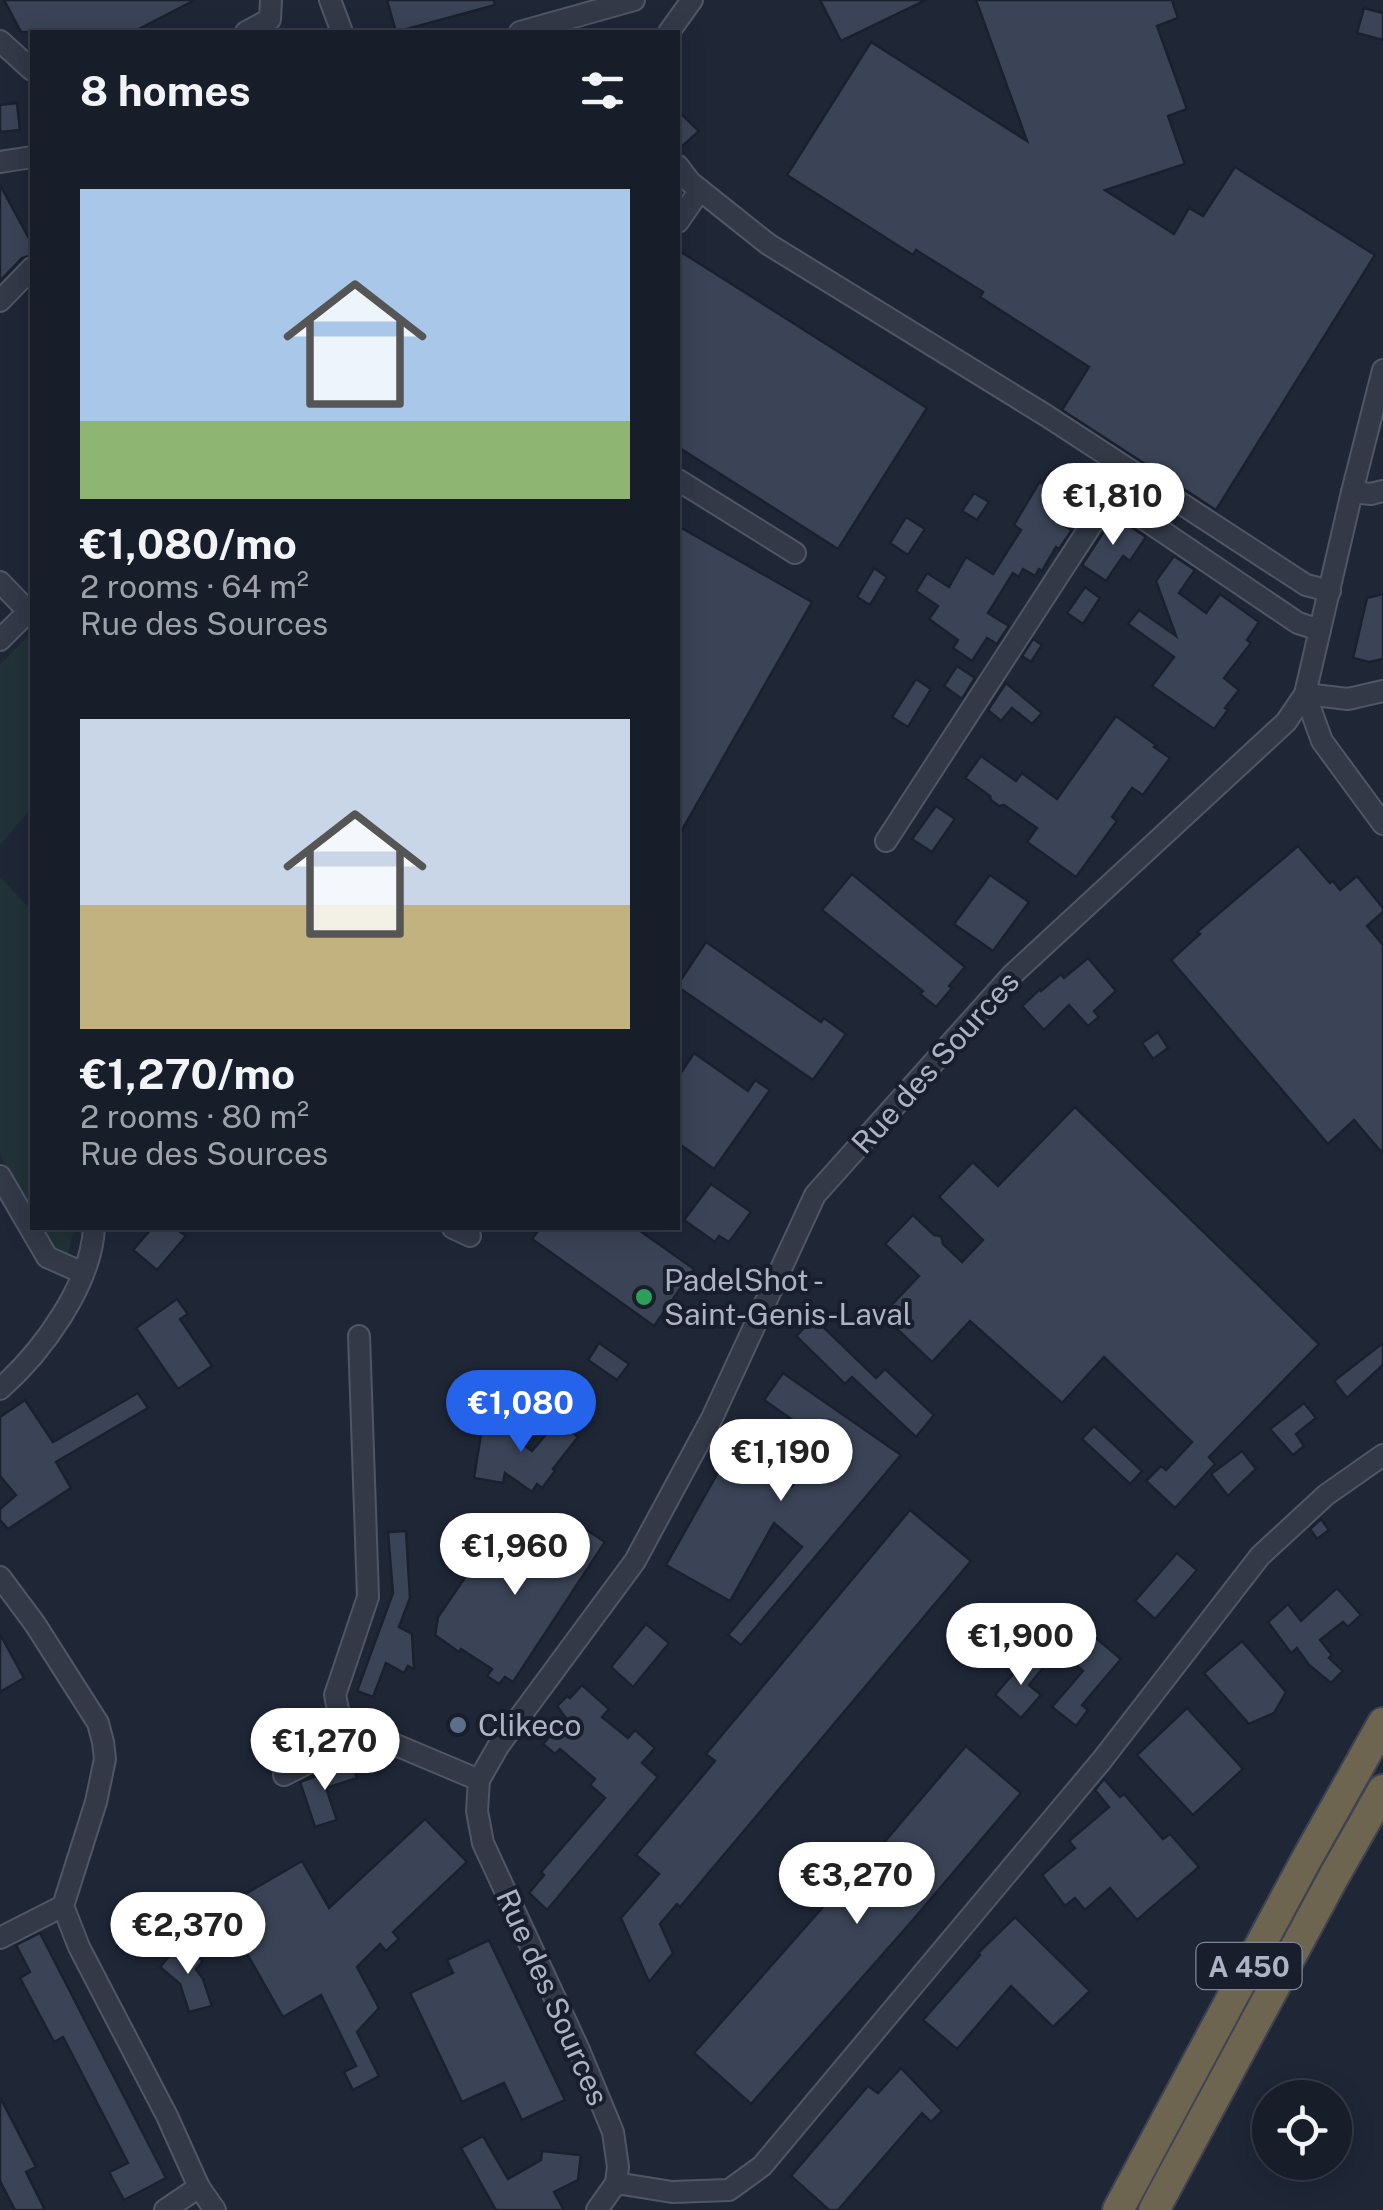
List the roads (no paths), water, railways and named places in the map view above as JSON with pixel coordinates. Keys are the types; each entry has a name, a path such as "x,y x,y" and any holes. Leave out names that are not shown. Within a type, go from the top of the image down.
{"highway":[{"name":"A 450","path":"1118,2210 1383,1723"},
{"name":"A 450","path":"1154,2210 1383,1790"}],"street":[{"path":"250,30 270,20 271,0"},
{"path":"330,0 341,30"},
{"path":"525,30 589,6 634,0"},
{"path":"670,30 692,0"},
{"path":"0,41 30,68"},
{"path":"0,162 30,157"},
{"path":"680,168 700,190 768,244 1048,416 1306,586 1330,592"},
{"path":"680,219 700,190"},
{"path":"0,300 30,270"},
{"name":"Rue des Sources","path":"616,2183 613,2132 598,2092 484,1843 476,1811 479,1780 499,1744 634,1562 712,1418 815,1195 1012,975 1286,722 1305,694 1352,492 1372,457 1383,370"},
{"path":"680,481 796,552"},
{"path":"1352,492 1383,491"},
{"path":"886,841 1110,496 1298,623 1320,630"},
{"path":"0,582 30,609"},
{"path":"0,640 30,611"},
{"path":"1383,691 1348,698 1305,694 1322,741 1383,824"},
{"path":"0,1176 30,1229"},
{"path":"31,1230 46,1257 83,1272"},
{"path":"0,1389 34,1354 72,1300 93,1246 94,1230"},
{"path":"345,1744 335,1695 368,1596 359,1336"},
{"path":"597,2210 616,2183 672,2192 729,2190 762,2166 1102,1760 1260,1556 1326,1495 1383,1455"},
{"path":"0,1577 35,1624 98,1724 103,1742 105,1759 96,1802 63,1906 199,2188 215,2210"},
{"path":"284,1775 345,1744 384,1740 479,1780"},
{"path":"0,1938 63,1906"},
{"path":"165,2210 199,2188"}],"place":[{"name":"PadelShot - Saint-Genis-Laval","path":"644,1297"},
{"name":"Clikeco","path":"458,1725"}]}
